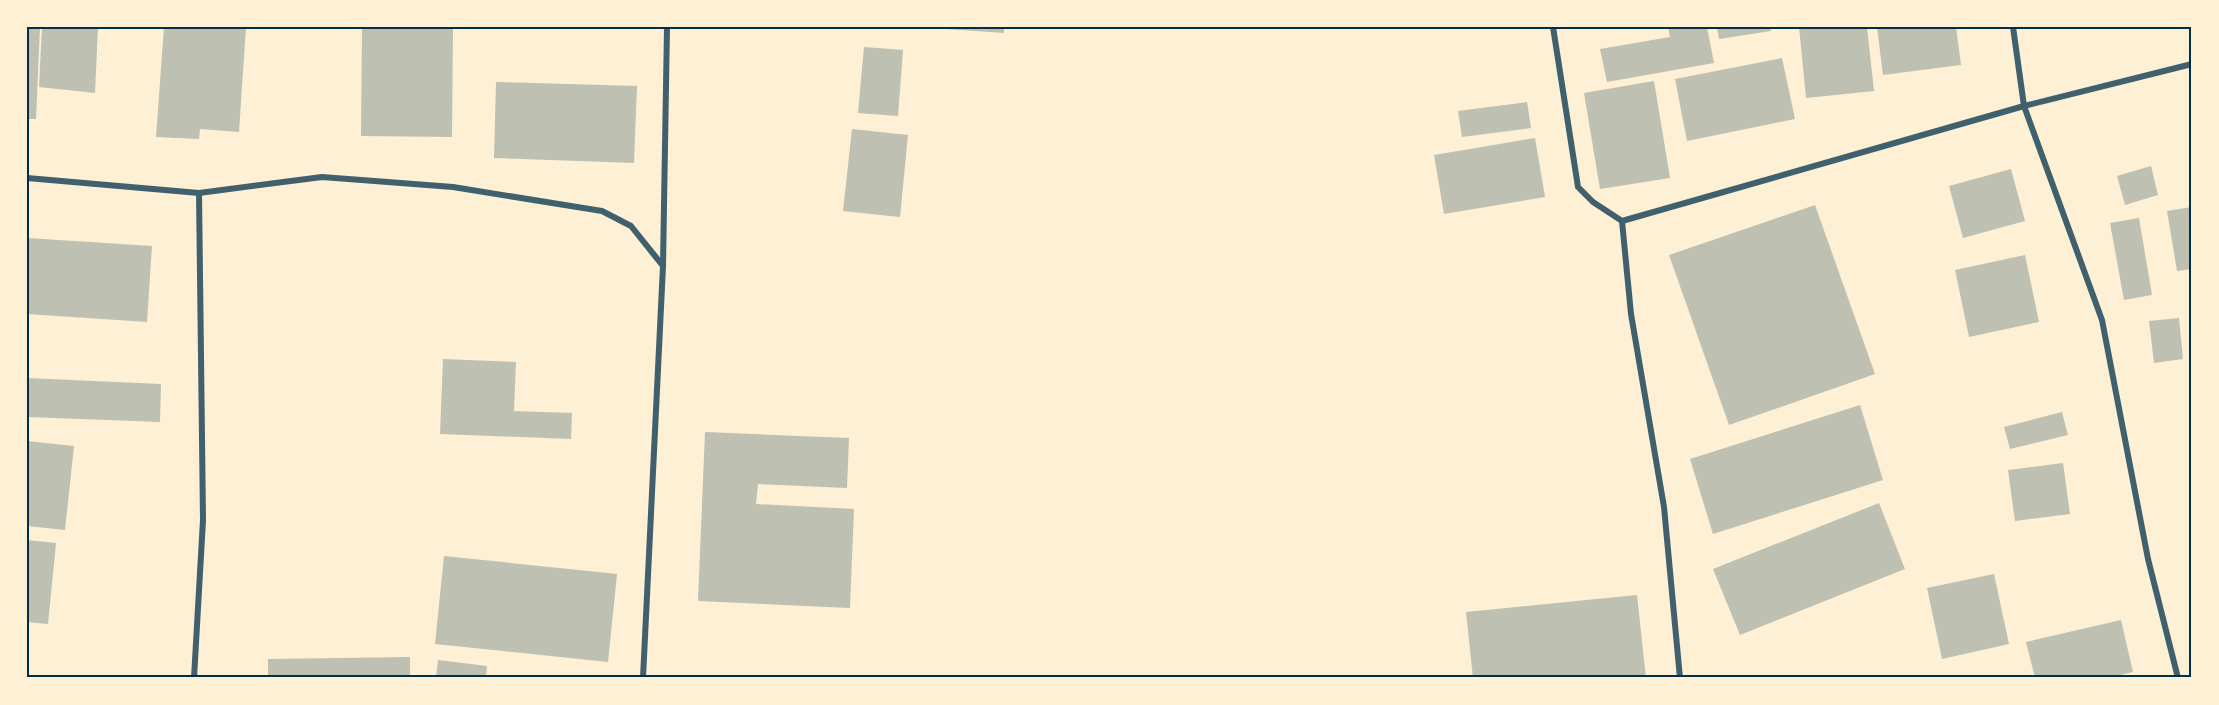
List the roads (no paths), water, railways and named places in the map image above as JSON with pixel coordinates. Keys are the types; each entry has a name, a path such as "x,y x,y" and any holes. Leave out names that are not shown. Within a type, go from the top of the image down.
{"street":[{"path":"643,678 663,266 667,27"},
{"path":"1553,27 1578,188 1593,202 1622,221 2024,106 2192,64"},
{"path":"2013,27 2024,106 2102,320 2148,559 2178,678"},
{"path":"27,178 199,193 322,177 453,188 602,211 631,226 663,266"},
{"path":"194,678 203,520 199,193"},
{"path":"1622,221 1631,314 1664,507 1680,678"}]}
